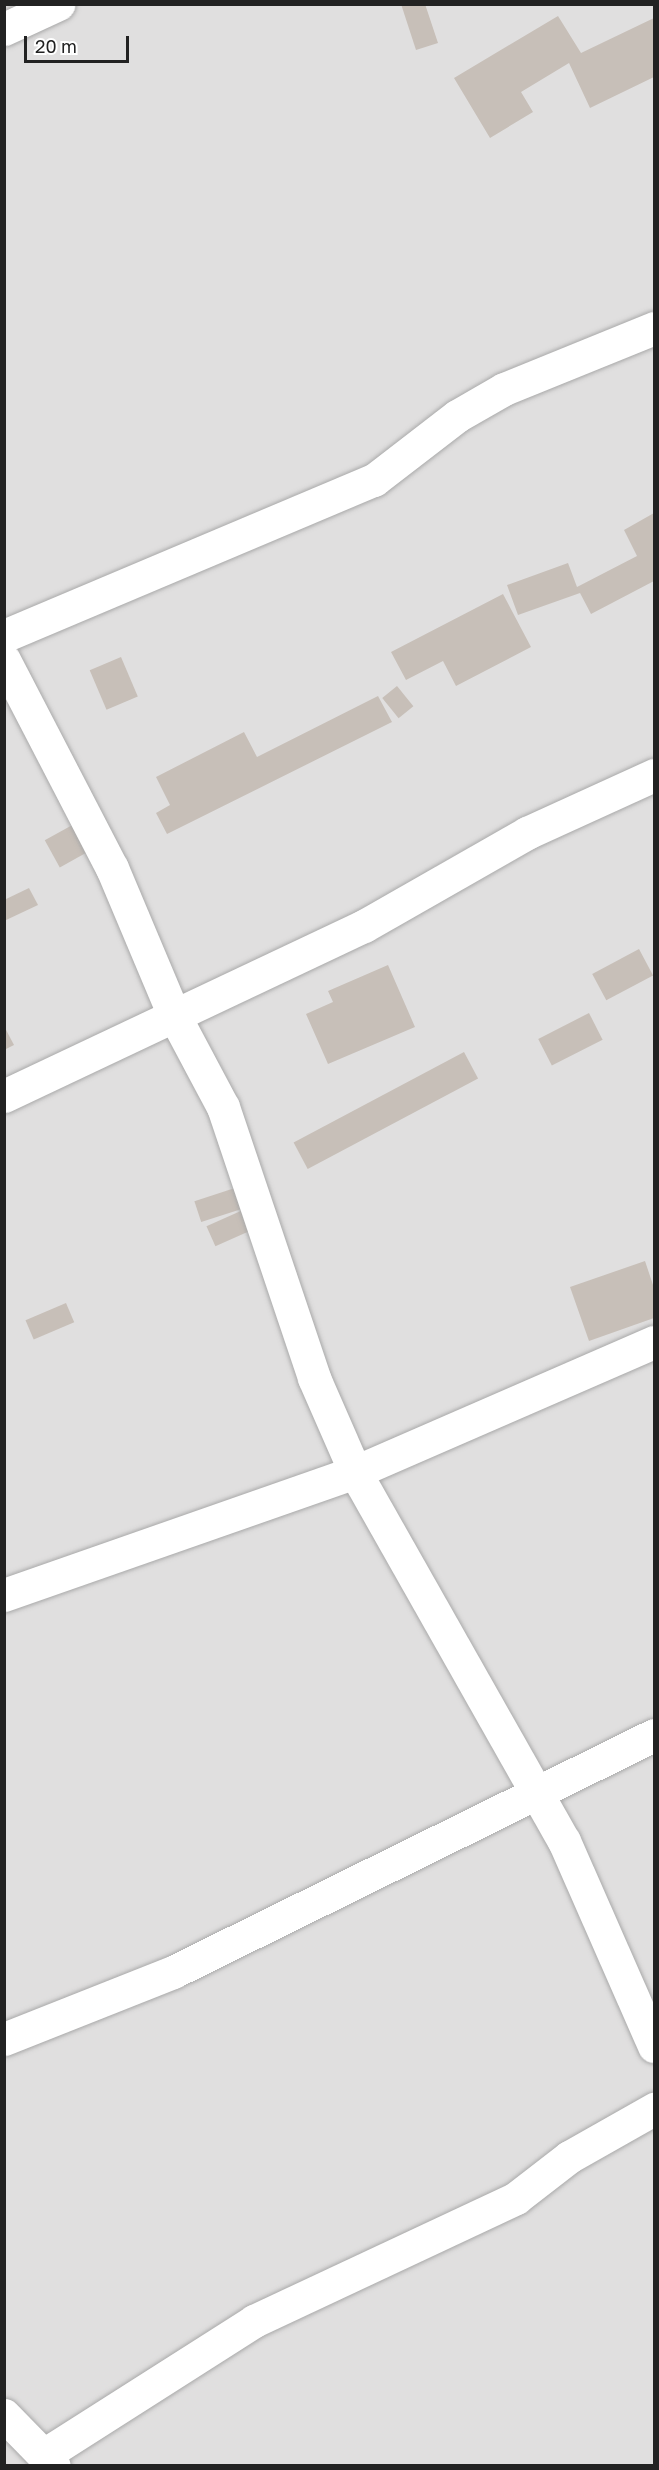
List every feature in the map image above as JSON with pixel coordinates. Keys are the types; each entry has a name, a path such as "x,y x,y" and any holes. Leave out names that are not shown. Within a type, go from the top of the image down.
{"street":[{"path":"4,28 58,4"},
{"path":"4,636 375,480 457,416 504,389 654,328"},
{"path":"4,660 112,868 173,1013 223,1107 314,1378 355,1472 537,1791 654,2046"},
{"path":"4,1096 173,1013 364,926 526,833 654,775"},
{"path":"4,1595 355,1472 654,1342"},
{"path":"4,2039 173,1972 654,1735"},
{"path":"4,2415 51,2459 254,2321 516,2198 568,2157 654,2109"}],"shaded area":[{"path":"5,5 654,5 654,2465 5,2465"}],"building":[{"path":"401,4 425,4 438,43 416,50"},
{"path":"558,16 581,53 654,18 654,77 590,108 569,63 521,92 533,112 490,138 454,78"},
{"path":"654,513 654,581 591,614 580,593 518,615 507,585 568,563 577,587 637,556 624,530"},
{"path":"503,594 531,647 456,686 443,661 406,680 391,652"},
{"path":"121,657 138,697 107,710 90,670"},
{"path":"397,686 413,706 399,718 382,698"},
{"path":"378,696 392,722 167,834 156,813 170,805 156,777 244,732 257,757"},
{"path":"85,818 100,845 60,867 45,840"},
{"path":"29,888 38,905 4,921 4,900"},
{"path":"639,949 653,975 606,1000 592,974"},
{"path":"388,965 415,1027 328,1064 306,1014 333,1002 328,991"},
{"path":"589,1013 603,1040 552,1066 538,1039"},
{"path":"4,1026 14,1045 4,1050"},
{"path":"464,1052 478,1078 308,1169 294,1143"},
{"path":"241,1186 248,1207 201,1222 194,1201"},
{"path":"243,1210 252,1230 215,1246 206,1226"},
{"path":"645,1261 654,1288 654,1318 589,1341 570,1287"},
{"path":"66,1303 74,1322 34,1340 25,1320"}]}
